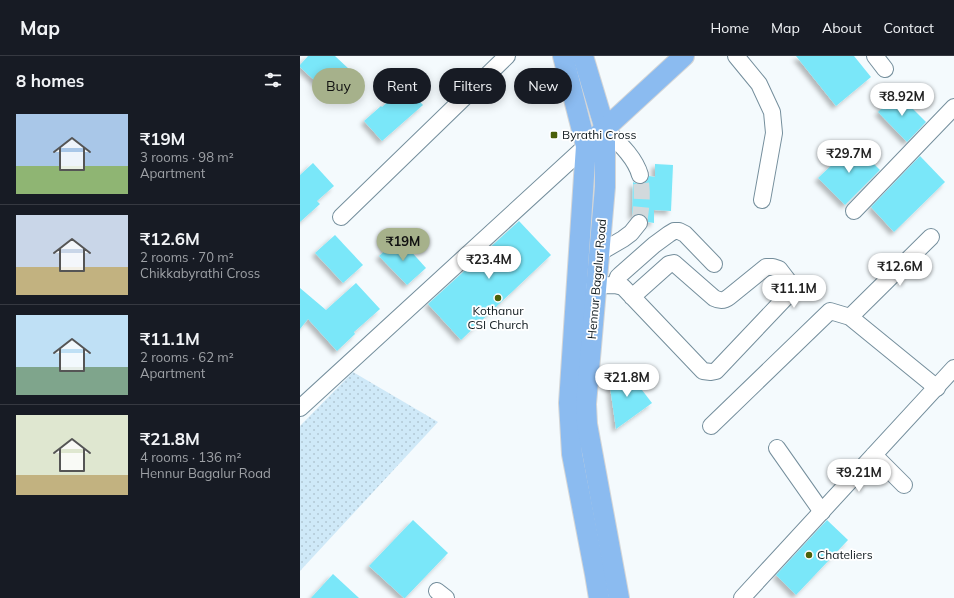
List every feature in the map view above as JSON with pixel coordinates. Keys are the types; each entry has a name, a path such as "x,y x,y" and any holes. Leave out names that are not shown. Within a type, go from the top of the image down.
{"main road":[{"name":"Hennur Bagalur Road","path":"563,56 586,146 569,403 572,454 594,566 598,598"},
{"name":"Hennur Bagalur Road","path":"583,56 605,129 605,187 599,253 606,285 586,404 587,424 620,598"},
{"path":"586,146 684,56"}],"street":[{"path":"341,217 507,56"},
{"path":"736,56 759,84 772,112 774,133 762,200"},
{"path":"875,56 885,69"},
{"path":"854,210 954,107"},
{"path":"605,129 634,162 640,174"},
{"path":"300,408 586,146"},
{"path":"599,253 631,233 639,223"},
{"path":"606,285 618,277 654,245 669,234 679,231 686,234 714,264"},
{"path":"850,317 931,237"},
{"path":"576,286 606,285 623,287 632,297 703,371 711,372 716,371 789,294 791,289 789,282 779,269 773,266 766,267 729,297 724,300 719,300 714,298 674,263 669,264 632,297"},
{"path":"711,426 830,311 850,317 937,388"},
{"path":"742,598 954,368"},
{"path":"777,448 822,512"},
{"path":"874,455 904,485"}],"shaded area":[{"path":"353,372 438,422 300,571 300,426"}],"building":[{"path":"308,56 335,56 348,68 312,68 312,78 300,67"},
{"path":"796,56 854,56 871,77 836,106"},
{"path":"897,93 926,122 907,142 878,112"},
{"path":"385,104 423,105 382,141 364,121 381,106 382,107"},
{"path":"852,142 880,170 845,205 818,178 836,161 834,160"},
{"path":"920,156 945,182 894,232 871,207"},
{"path":"313,163 334,186 317,201 320,204 300,222 300,175"},
{"path":"655,164 673,165 671,211 654,210 654,223 648,222 648,219 641,214 636,214 632,217 633,182 643,184 647,181 649,176 655,177"},
{"path":"519,221 551,255 461,340 428,304"},
{"path":"335,235 363,265 343,283 315,253"},
{"path":"399,238 426,268 407,285 379,256"},
{"path":"356,283 380,309 354,332 355,334 337,351 308,319 300,329 300,288 326,310"},
{"path":"625,368 652,403 616,429 609,380"},
{"path":"413,520 448,553 404,598 369,566"},
{"name":"Chateliers","path":"827,520 848,540 796,595 776,575"},
{"path":"333,574 359,598 311,598"}],"tunnel":[{"path":"639,223 642,199 640,175"}],"place":[{"name":"Byrathi Cross","path":"554,135"},
{"name":"Kothanur CSI Church","path":"498,298"},
{"name":"Chateliers","path":"809,555"}]}
